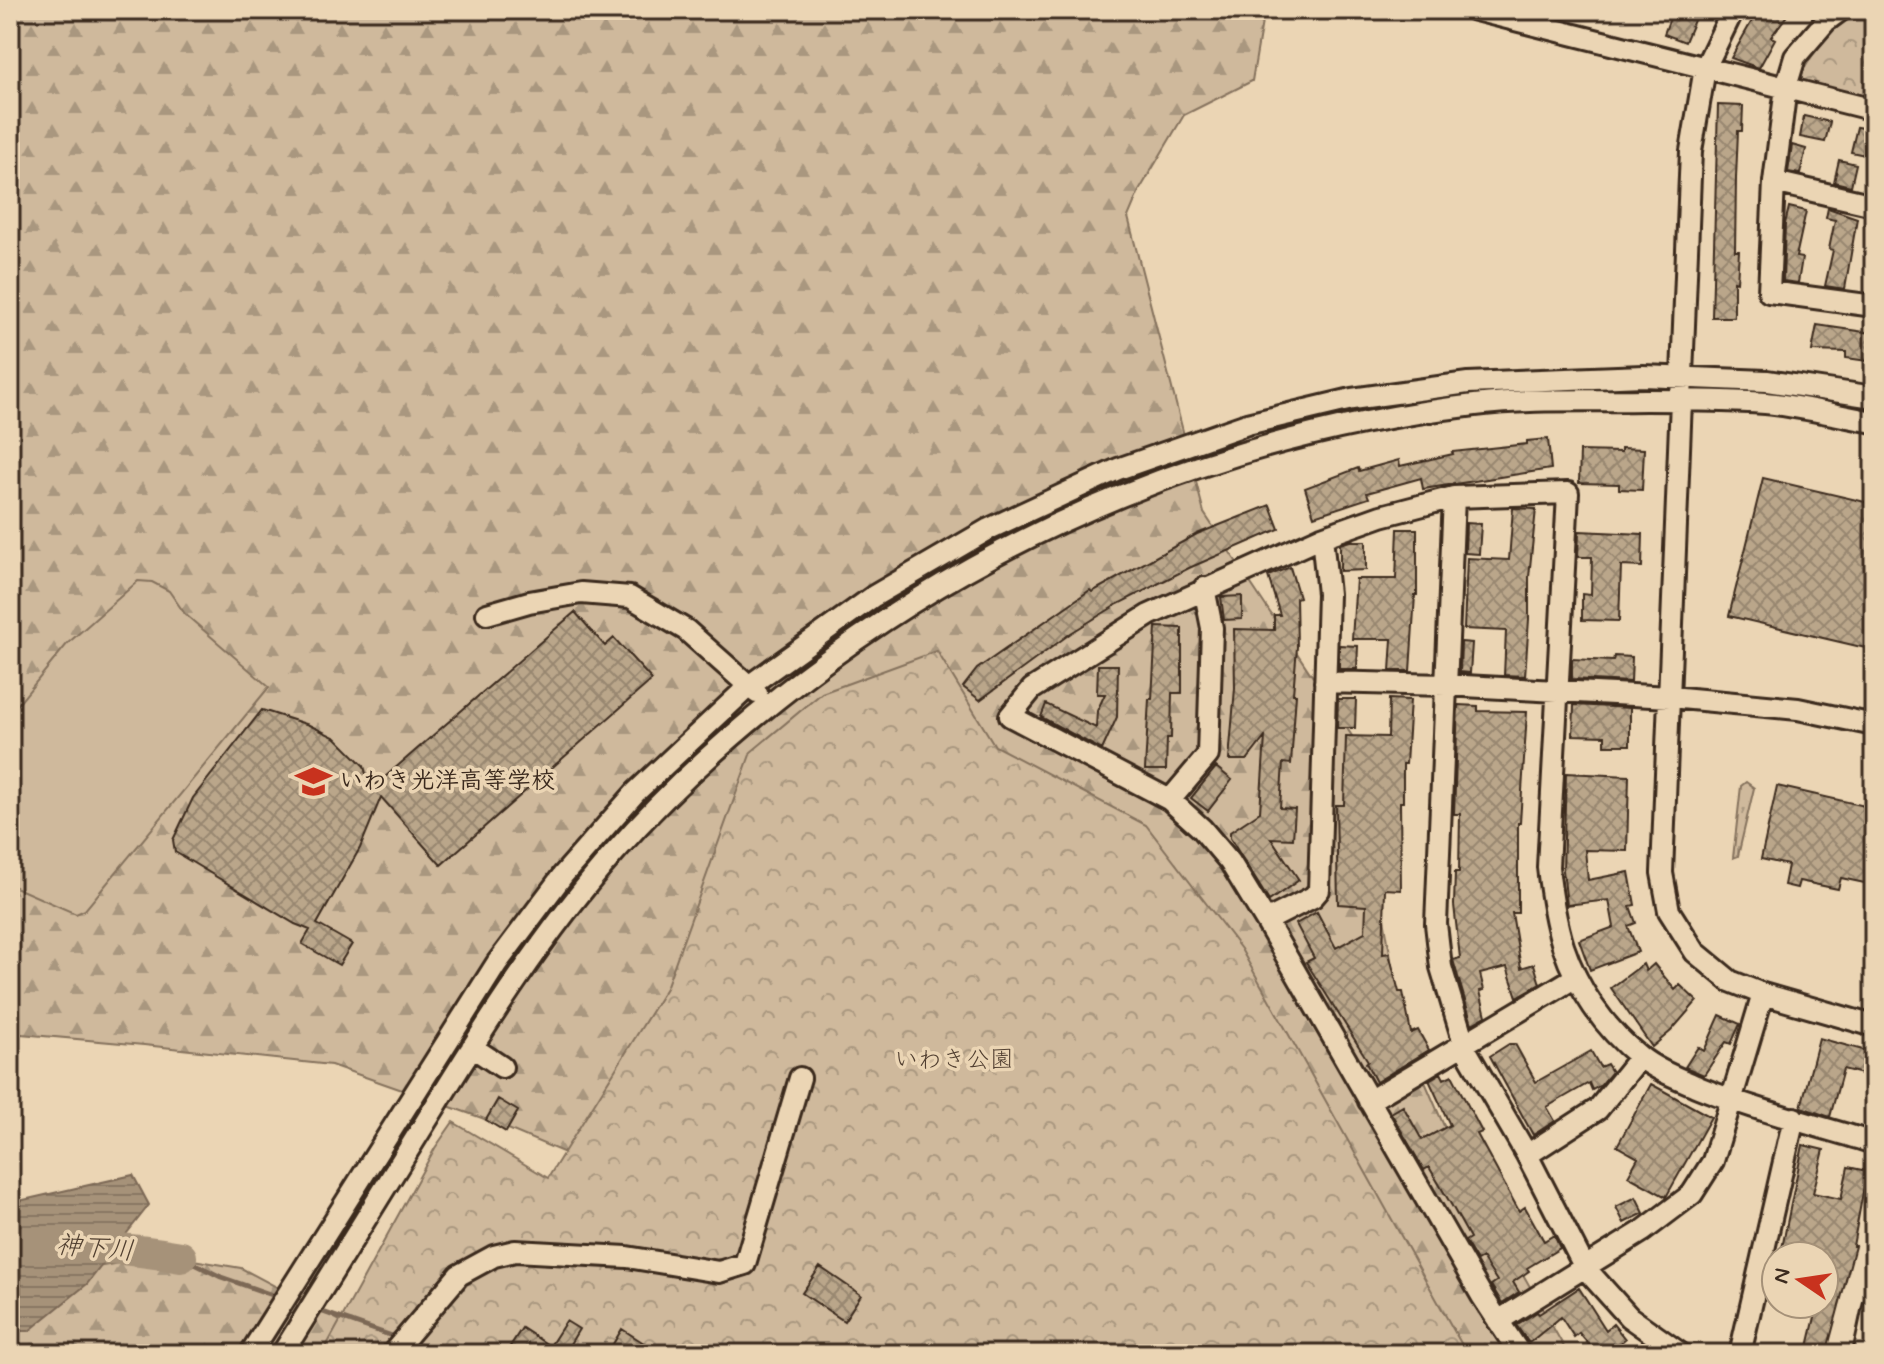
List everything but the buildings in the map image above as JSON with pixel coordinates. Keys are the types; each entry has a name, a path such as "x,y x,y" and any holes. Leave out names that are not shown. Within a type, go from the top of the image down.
{"street":[{"path":"1475,10 1874,110"},
{"path":"1733,10 1705,68 1691,151 1662,873 1669,911 1695,952 1730,981 1763,994 1874,1026"},
{"path":"1841,10 1826,21 1795,57 1786,87 1774,182 1769,292 1874,306"},
{"path":"1774,182 1874,205"},
{"path":"250,1354 497,963 563,875 636,792 750,685 874,596 989,529 1118,469 1247,424 1352,399 1468,383 1683,376 1767,381 1874,397"},
{"path":"282,1354 472,1047 535,953 613,853 661,801 768,705 860,635 1000,550 1129,491 1204,464 1354,425 1475,405 1570,399 1683,399 1768,403 1874,422"},
{"path":"1520,1354 1230,862 1202,829 1170,800 1010,716 1032,689 1098,645 1204,588 1322,537 1381,516 1454,497 1568,493 1548,867 1563,947 1576,977 1600,1016 1640,1057 1670,1075 1732,1100 1874,1143"},
{"path":"1454,497 1436,924 1441,967 1464,1044 1527,1155 1585,1268 1629,1317 1681,1354"},
{"path":"1266,921 1313,897 1319,890 1328,594 1322,537"},
{"path":"1170,800 1208,755 1212,628 1204,588"},
{"path":"487,614 529,602 581,593 630,597 686,630 750,685 768,705"},
{"path":"1325,682 1670,697 1798,709 1874,725"},
{"path":"1369,1101 1576,977"},
{"path":"1498,1321 1643,1231 1692,1194 1713,1161 1763,994"},
{"path":"472,1047 502,1067"},
{"path":"1527,1155 1598,1109 1640,1057"},
{"path":"392,1354 459,1275 494,1256 515,1251 627,1257 710,1272 745,1264 800,1078"},
{"path":"1740,1354 1794,1118"},
{"path":"1864,1354 1874,1307"}],"green space":[{"path":"10,10 1264,10 1252,81 1184,115 1139,191 1128,217 1204,513 1354,739 1403,1031 1460,1163 1568,1354 827,1354 615,1174 482,1118 331,1065 10,1033"},
{"path":"1852,10 1874,10 1874,102 1805,86 1801,74 1824,40"},
{"path":"138,581 152,582 169,591 185,614 269,687 85,910 76,914 10,885 10,714 67,644"},
{"name":"いわき公園","path":"937,651 995,746 1146,825 1241,949 1467,1354 322,1354 435,1148 453,1122 548,1178 666,988 751,752 822,693"},
{"path":"1746,782 1754,788 1738,856 1733,858 1741,786"},
{"path":"163,1255 241,1268 348,1325 382,1354 10,1354 10,1293 86,1269"}],"water":[{"path":"133,1175 149,1205 87,1284 29,1331 10,1331 10,1203"}],"waterway":[{"name":"神下川","path":"10,1244 96,1247 181,1257"},
{"path":"181,1257 221,1277 281,1298"},
{"path":"317,1310 398,1338"},
{"path":"407,1341 444,1354"}],"place":[{"name":"いわき光洋高等学校","path":"313,781"}]}
